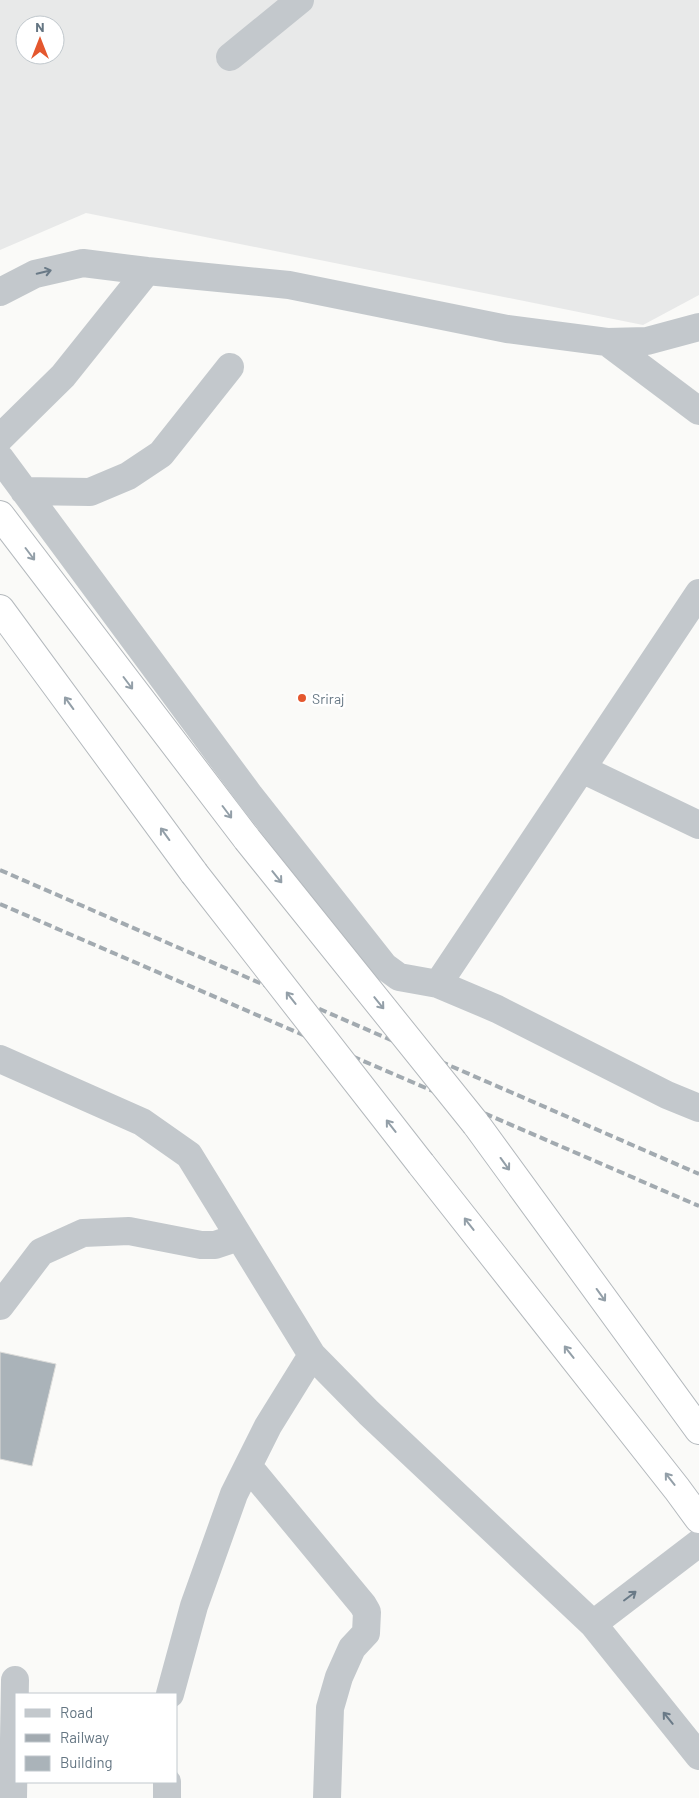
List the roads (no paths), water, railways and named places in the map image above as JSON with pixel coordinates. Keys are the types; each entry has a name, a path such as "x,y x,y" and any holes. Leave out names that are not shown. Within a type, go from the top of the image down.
{"highway":[{"path":"0,515 247,839 476,1124 699,1430"},
{"path":"0,609 194,873 699,1519"}],"street":[{"path":"230,57 300,0"},
{"path":"0,292 35,274 83,263 147,272 289,286 507,329 607,342 646,341 699,327"},
{"path":"0,438 63,376 147,272"},
{"path":"607,342 699,411"},
{"path":"24,491 90,492 128,476 160,454 230,367"},
{"path":"0,458 250,796 384,966 399,977 438,984 497,1009 667,1095 699,1108"},
{"path":"438,984 699,593"},
{"path":"582,769 699,825"},
{"path":"0,1059 142,1122 189,1155 312,1355 368,1413 593,1624 699,1756"},
{"path":"0,1306 41,1252 83,1233 129,1230 201,1245 215,1245 239,1236"},
{"path":"170,1693 194,1606 234,1494 268,1426 312,1355"},
{"path":"248,1466 367,1612 366,1633 352,1648 339,1677 330,1708 327,1798"},
{"path":"593,1624 699,1543"},
{"path":"13,1798 15,1680"},
{"path":"166,1798 167,1783"}],"railway":[{"path":"0,870 699,1174"},
{"path":"0,904 699,1206"}],"place":[{"name":"Sriraj","path":"302,698"}]}
